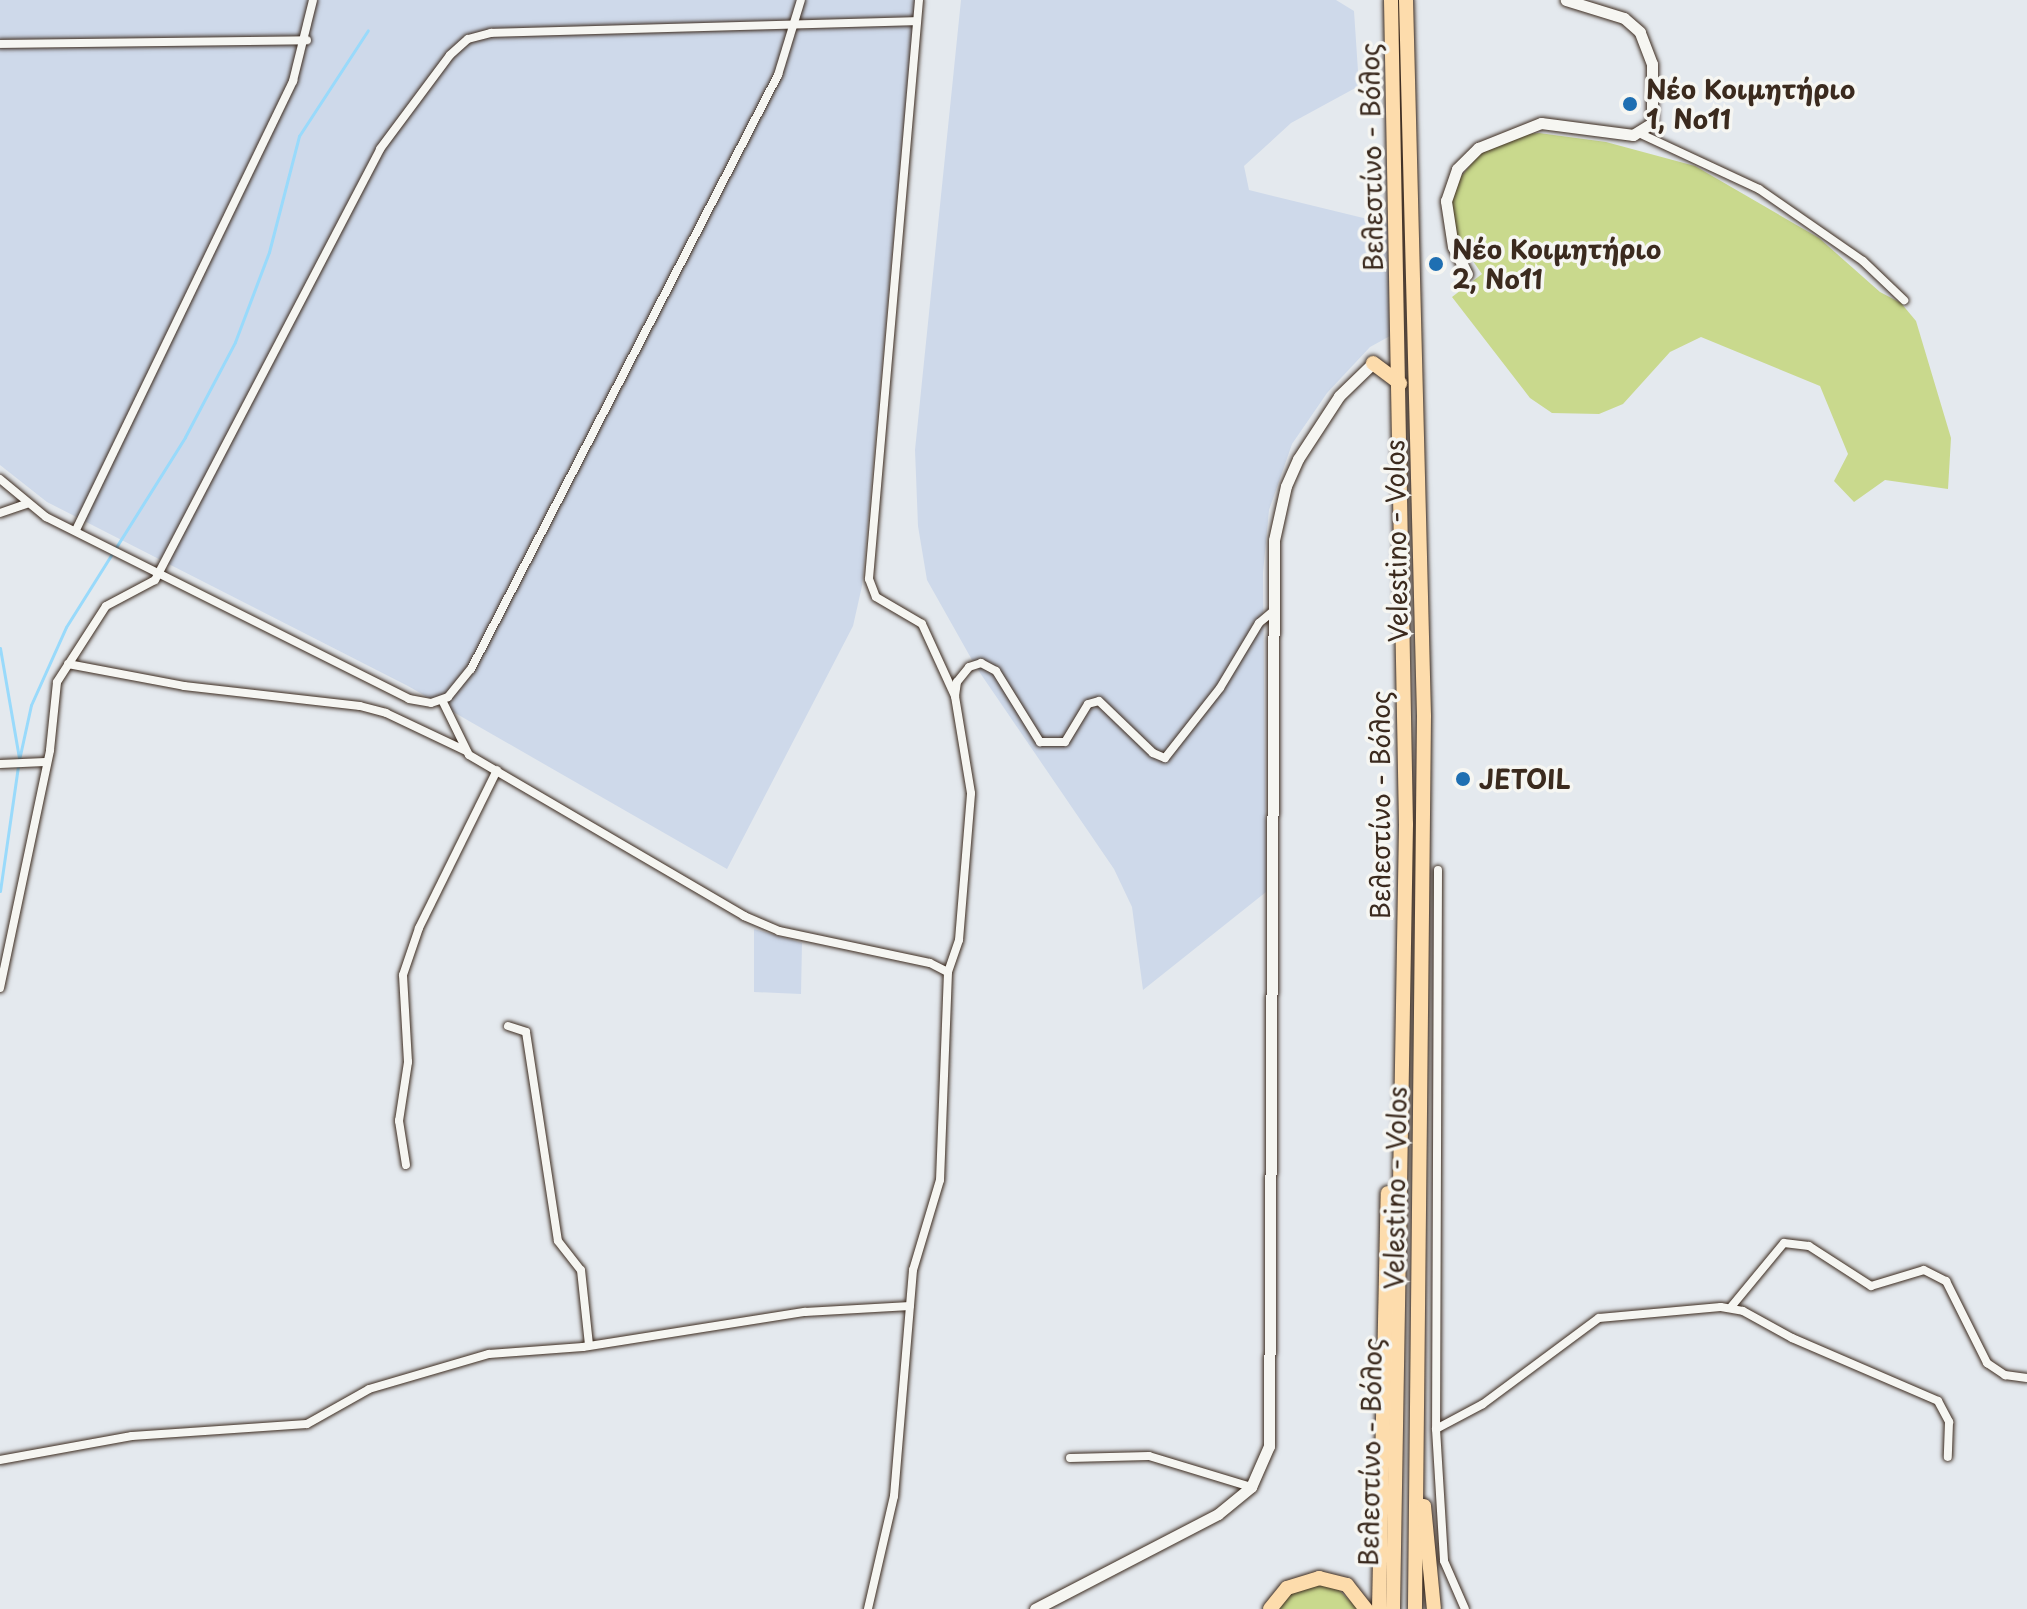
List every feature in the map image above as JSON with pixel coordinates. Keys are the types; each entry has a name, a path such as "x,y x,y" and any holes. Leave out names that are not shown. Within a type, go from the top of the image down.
{"highway":[{"name":"Βελεστίνο - Βόλος","path":"1391,0 1406,824 1399,1081 1393,1609"},
{"name":"Velestino - Volos","path":"1406,0 1424,716 1415,1609"},
{"path":"1399,347 1373,363 1400,383"},
{"path":"1379,1609 1389,1177 1399,1081"},
{"path":"1416,1426 1434,1609"},
{"path":"1270,1609 1295,1584 1313,1578 1341,1583 1366,1609"}],"street":[{"path":"76,530 286,95 307,40 313,0"},
{"path":"0,479 26,504 409,699 442,700 471,669 778,75 797,24 801,0"},
{"path":"868,1609 894,1496 917,1245 940,1180 948,972 959,940 971,793 955,696 922,624 876,597 869,579 919,0"},
{"path":"1566,0 1624,18 1640,32 1652,64 1653,111 1650,127 1641,134"},
{"path":"0,988 45,762 54,689 106,606 151,584 380,149 458,46 491,33 917,21"},
{"path":"0,44 307,40"},
{"path":"1467,274 1453,247 1446,201 1453,177 1478,148 1541,123 1641,134 1759,189 1863,261 1904,300"},
{"path":"1035,1609 1218,1514 1251,1487 1269,1446 1272,1419 1274,540 1286,486 1324,415 1373,363"},
{"path":"0,513 26,504"},
{"path":"955,696 957,682 969,667 986,664 996,671 1040,742 1065,742 1088,704 1099,701 1153,753 1165,758 1220,688 1259,623 1272,612"},
{"path":"68,664 199,688 360,706 386,713 466,751 758,923 930,963 948,972"},
{"path":"442,700 466,751"},
{"path":"0,764 45,762"},
{"path":"406,1165 399,1121 408,1062 403,975 419,928 497,770"},
{"path":"1438,870 1436,1429 1444,1561 1465,1609"},
{"path":"1423,951 1440,952"},
{"path":"508,1026 526,1032 558,1241 581,1270 589,1345"},
{"path":"1731,1307 1784,1243 1809,1246 1871,1286 1924,1270 1946,1281 1987,1363 2005,1375 2027,1378"},
{"path":"0,1460 132,1436 307,1424 362,1391 451,1363 805,1312 910,1306"},
{"path":"1436,1429 1483,1404 1599,1318 1731,1307 1938,1401 1949,1422 1948,1457"},
{"path":"1070,1458 1149,1456 1251,1487"}],"shaded area":[{"path":"0,0 915,0 862,586 853,626 727,869 408,686 47,502 0,465"},
{"path":"961,0 1336,0 1354,11 1359,86 1291,123 1244,166 1249,190 1388,224 1390,336 1370,347 1327,393 1292,444 1269,510 1263,573 1266,892 1143,990 1132,907 1114,869 976,667 927,580 918,526 915,450"},
{"path":"754,929 802,943 801,994 754,992"}],"green space":[{"path":"1539,133 1606,142 1695,166 1819,238 1880,292 1901,303 1916,321 1951,438 1948,489 1885,480 1854,502 1834,481 1848,454 1820,386 1701,337 1670,352 1623,404 1599,414 1552,413 1530,398 1452,297 1482,274 1457,238 1450,207 1452,188 1480,153 1514,135"},
{"path":"1312,1584 1337,1588 1358,1609 1276,1609 1293,1591"}],"waterway":[{"path":"19,760 31,705 66,627 185,437 235,342 269,252 299,136 368,30"},
{"path":"0,648 19,758"},
{"path":"0,891 18,766"}],"place":[{"name":"Νέο Κοιμητήριο 1, Νο11","path":"1630,104"},
{"name":"Νέο Κοιμητήριο 2, Νο11","path":"1436,264"},
{"name":"JETOIL","path":"1463,779"}]}
